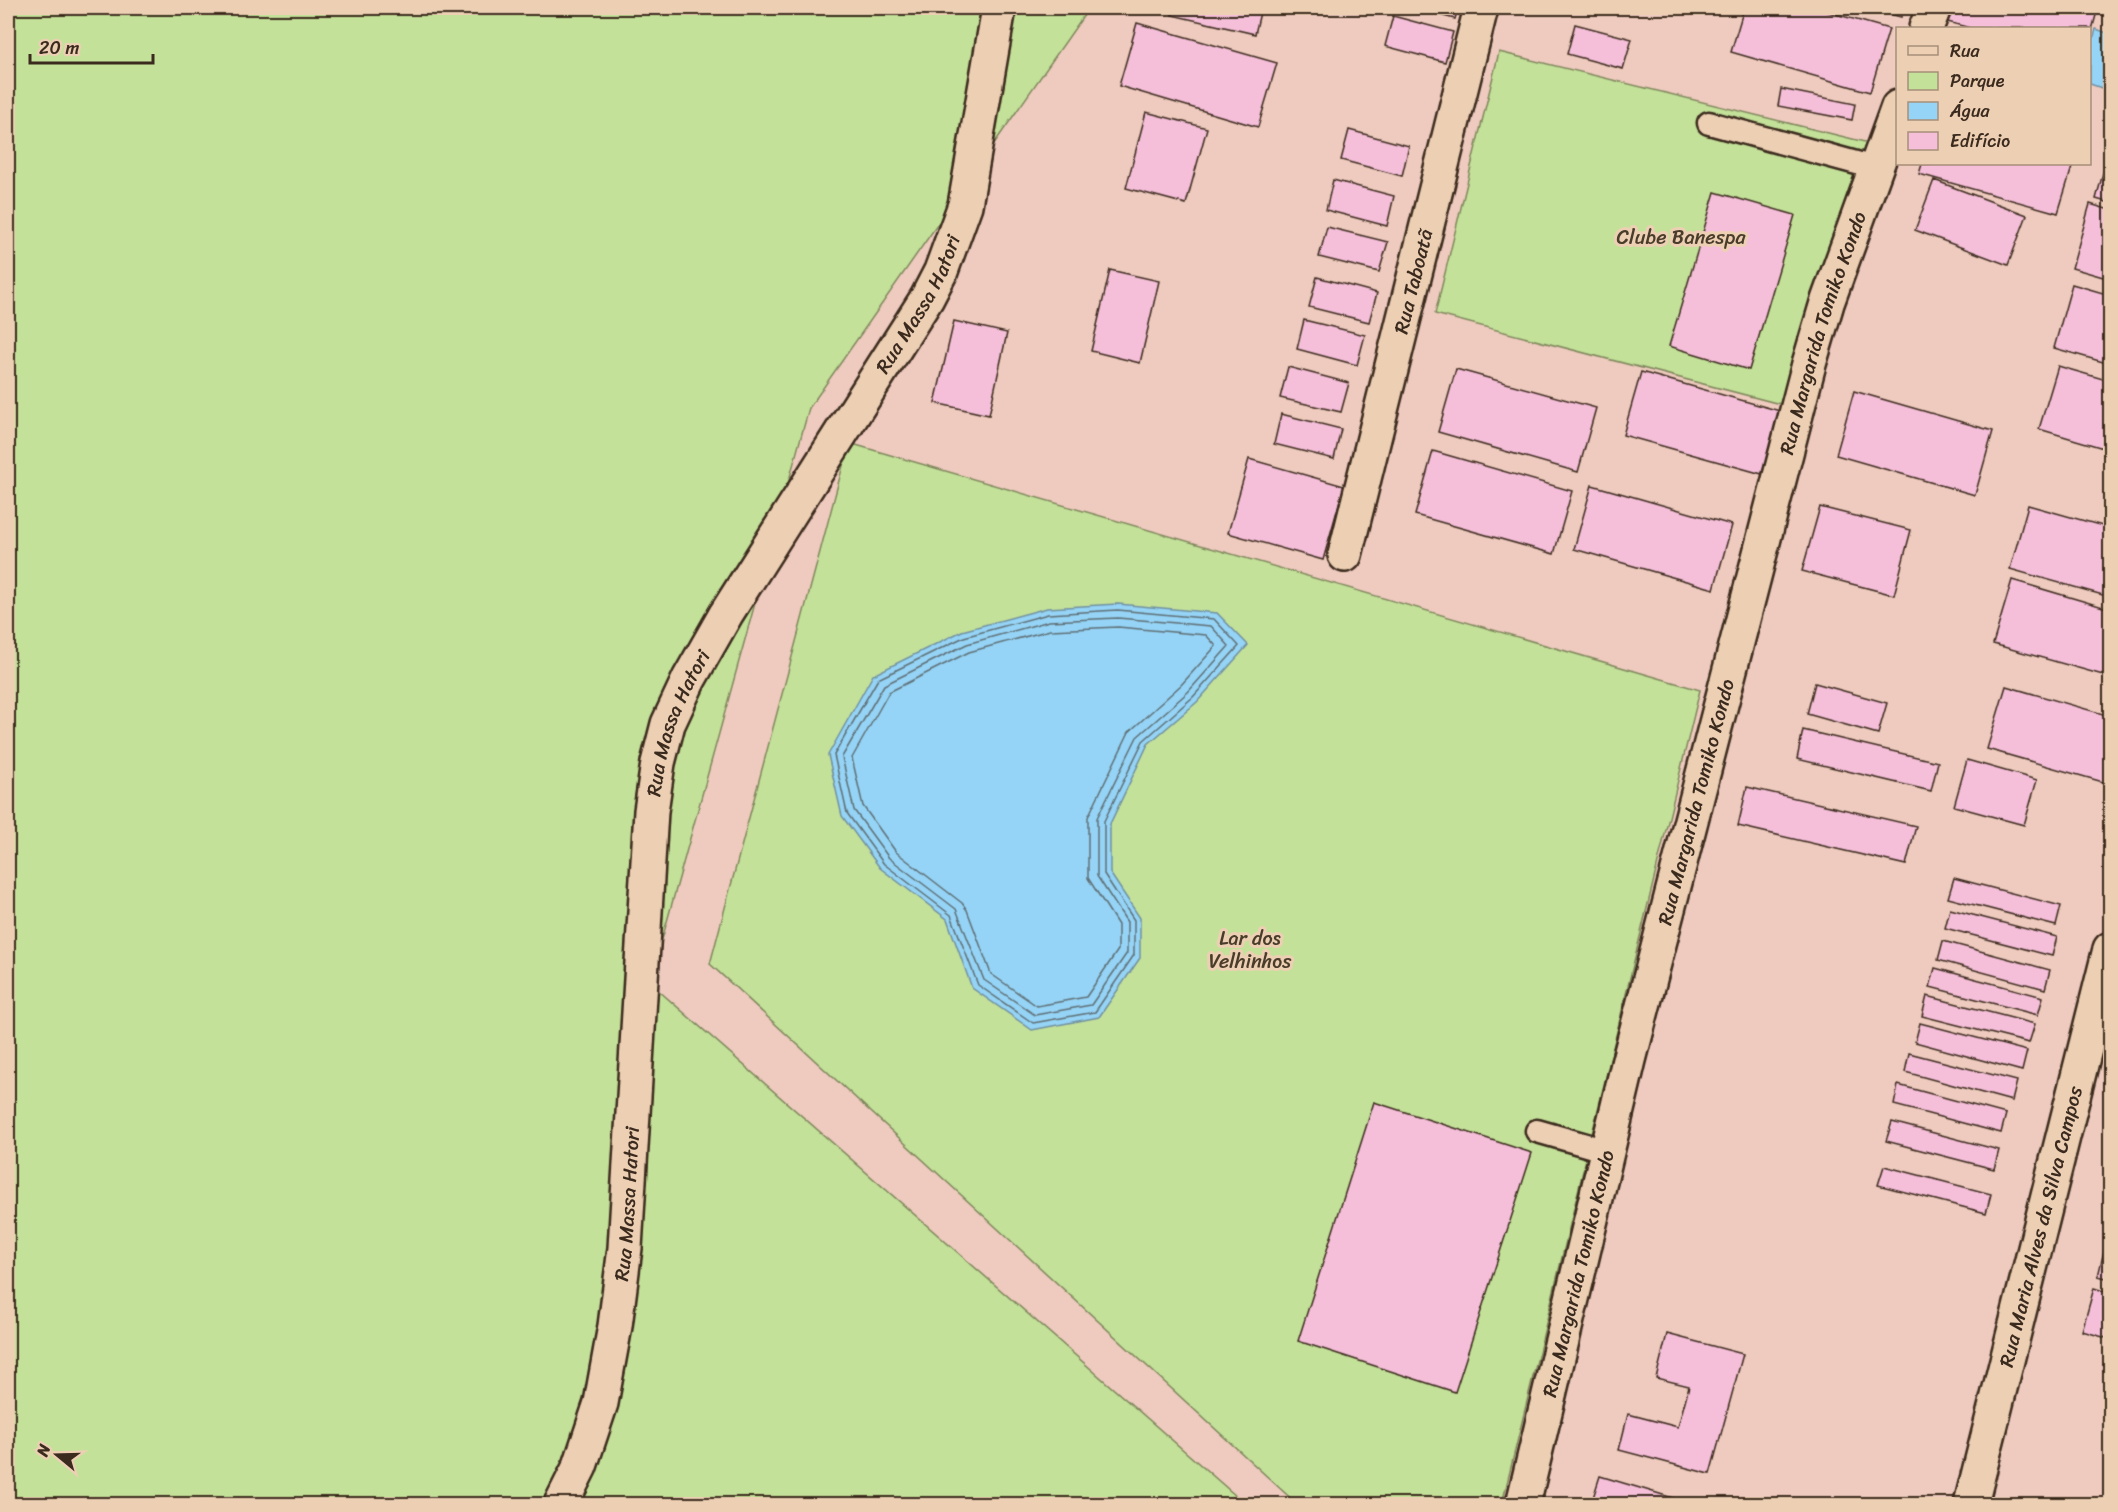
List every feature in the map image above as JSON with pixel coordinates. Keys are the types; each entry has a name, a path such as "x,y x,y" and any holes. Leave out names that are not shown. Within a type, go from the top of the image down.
{"street":[{"name":"Rua Massa Hatori","path":"561,1504 580,1466 601,1403 626,1248 651,811 658,763 668,724 689,679 726,614 927,298 941,271 965,205 999,8"},
{"name":"Rua Taboatã","path":"1345,555 1481,8"},
{"path":"1926,27 1934,8"},
{"name":"Rua Margarida Tomiko Kondo","path":"1523,1504 1607,1151 1809,364 1827,303 1896,112"},
{"name":"Rua Maria Alves da Silva Campos","path":"1971,1504 2110,949"}],"lane":[{"path":"1709,123 1875,168"},
{"path":"1537,1131 1607,1151"}],"green space":[{"path":"8,8 1089,8 809,408 650,983 1245,1504 8,1504"},
{"name":"Clube Banespa","path":"1499,52 1869,143 1784,405 1435,314"},
{"name":"Lar dos Velhinhos","path":"849,443 1700,690 1502,1504 1297,1504 710,964"}],"water":[{"path":"2096,29 2110,34 2110,91 2091,84 2091,46"},
{"path":"1118,604 1217,613 1248,645 1197,702 1148,744 1110,824 1110,873 1140,918 1140,958 1099,1017 1032,1030 972,988 947,919 880,868 842,816 828,755 873,675 962,631 1047,608"}],"building":[{"path":"1174,8 1261,8 1255,34 1172,15"},
{"path":"1413,8 1458,8 1455,19"},
{"path":"1744,8 1814,8 1889,29 1870,92 1731,52"},
{"path":"1869,8 1904,8 1901,17"},
{"path":"1948,8 2098,8 2091,33 2091,27 1966,27 1944,21"},
{"path":"1393,16 1453,32 1445,62 1385,46"},
{"path":"1137,23 1277,63 1258,127 1119,86"},
{"path":"1575,24 1632,39 1623,69 1567,54"},
{"path":"1781,89 1855,104 1852,120 1778,106"},
{"path":"1146,112 1207,128 1186,204 1126,188"},
{"path":"1349,130 1409,146 1402,176 1341,160"},
{"path":"2110,147 2110,203 2096,199"},
{"path":"1922,165 2073,165 2058,213 1919,174"},
{"path":"1333,180 1394,196 1387,226 1326,210"},
{"path":"1934,180 2027,215 2008,265 1915,230"},
{"path":"1715,192 1795,215 1749,370 1669,346"},
{"path":"2090,204 2110,210 2110,279 2072,268"},
{"path":"1327,227 1388,242 1379,272 1319,257"},
{"path":"1110,270 1159,281 1140,363 1091,351"},
{"path":"1317,277 1377,293 1369,322 1309,307"},
{"path":"2072,284 2110,295 2110,364 2054,348"},
{"path":"1304,320 1365,335 1357,365 1297,349"},
{"path":"954,321 1007,333 989,415 935,403"},
{"path":"2058,366 2110,381 2110,450 2039,429"},
{"path":"1288,367 1349,383 1341,412 1280,398"},
{"path":"1456,369 1596,408 1578,472 1438,432"},
{"path":"1641,372 1780,411 1762,474 1623,435"},
{"path":"1854,391 1993,431 1975,495 1836,455"},
{"path":"1281,414 1341,429 1334,459 1274,444"},
{"path":"1433,451 1572,491 1554,554 1415,515"},
{"path":"1249,459 1344,486 1323,560 1228,533"},
{"path":"1592,485 1732,525 1714,589 1574,549"},
{"path":"2028,505 2110,528 2110,597 2010,569"},
{"path":"1820,507 1911,530 1894,595 1802,571"},
{"path":"2012,580 2110,609 2110,677 1993,644"},
{"path":"1815,683 1887,703 1878,734 1807,714"},
{"path":"2006,686 2110,716 2110,784 1987,749"},
{"path":"1803,730 1938,762 1931,791 1797,759"},
{"path":"1967,760 2037,780 2024,825 1954,806"},
{"path":"1747,787 1916,826 1906,865 1738,826"},
{"path":"1954,878 2061,906 2056,926 1948,898"},
{"path":"1950,909 2057,937 2052,956 1945,928"},
{"path":"1943,941 2050,970 2045,989 1938,960"},
{"path":"1935,968 2043,997 2038,1015 1930,987"},
{"path":"1927,996 2035,1024 2029,1043 1922,1016"},
{"path":"1920,1023 2027,1051 2022,1071 1915,1042"},
{"path":"1909,1053 2017,1081 2012,1101 1905,1072"},
{"path":"1898,1085 2006,1114 2001,1133 1894,1105"},
{"path":"1374,1102 1532,1153 1455,1392 1298,1341"},
{"path":"1892,1122 1999,1150 1994,1169 1886,1141"},
{"path":"1884,1166 1991,1194 1986,1213 1878,1185"},
{"path":"2105,1247 2110,1248 2110,1279 2098,1276"},
{"path":"2094,1288 2110,1293 2110,1339 2082,1331"},
{"path":"1667,1334 1743,1354 1710,1474 1619,1450 1628,1414 1678,1427 1689,1386 1656,1378"},
{"path":"1600,1476 1693,1504 1591,1504"}]}
